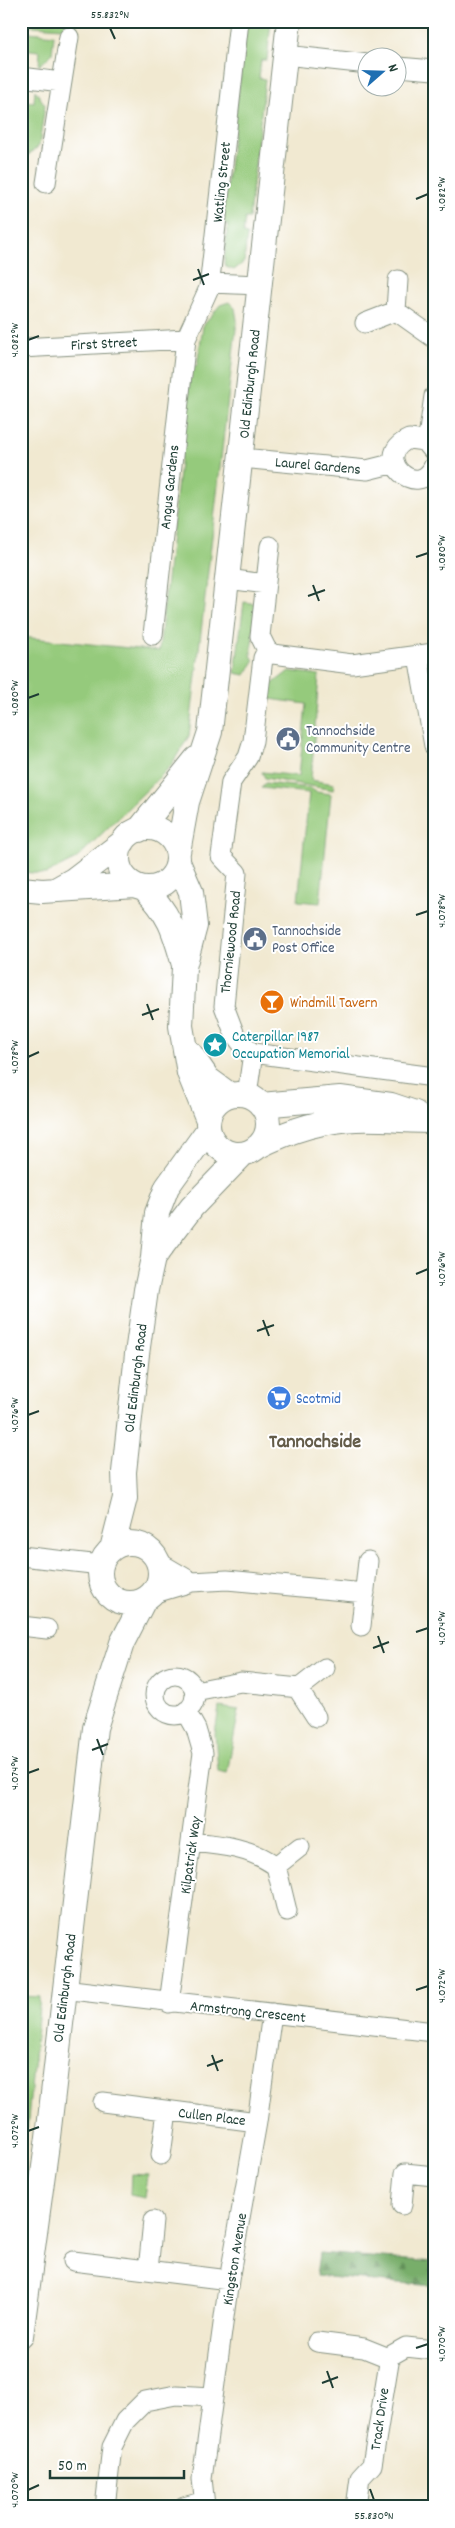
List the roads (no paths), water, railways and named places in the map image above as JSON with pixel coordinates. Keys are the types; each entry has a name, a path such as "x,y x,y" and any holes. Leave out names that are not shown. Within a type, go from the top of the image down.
{"main road":[{"name":"Old Edinburgh Road","path":"178,857 187,802 207,746 289,21"},
{"path":"184,967 173,926 158,903 139,886 127,879 120,867 119,852 207,746"},
{"path":"57,889 73,880 131,836 148,828 163,832 174,843 191,892 194,926 184,967 181,1026 189,1073 208,1125 211,1139 224,1151 250,1151 281,1135 310,1125 356,1118 434,1120"},
{"path":"21,889 42,891 162,885 175,872 178,857"},
{"path":"184,1044 208,1080 246,1098 266,1113 267,1132 250,1151"},
{"path":"208,1125 215,1104 246,1098 340,1098 390,1105 434,1120"},
{"name":"Old Edinburgh Road","path":"122,1643 112,1597 102,1582 107,1557 125,1498 124,1472 137,1354 146,1290 153,1258 157,1213 167,1187 208,1125"},
{"name":"Old Edinburgh Road","path":"153,1258 192,1207 250,1151"},
{"name":"Old Edinburgh Road","path":"21,2336 48,2137 63,1990 95,1728 122,1643 160,1579 154,1556 125,1498"},
{"path":"107,1557 127,1543 135,1543 154,1556"},
{"path":"112,1597 128,1603 148,1597"}],"street":[{"name":"Watling Street","path":"186,339 210,283 239,21"},
{"path":"46,183 69,37"},
{"path":"286,55 358,63"},
{"path":"408,68 434,70"},
{"path":"21,77 61,82"},
{"path":"396,311 398,280"},
{"path":"210,283 260,285"},
{"path":"365,323 396,311"},
{"path":"396,311 434,338"},
{"name":"First Street","path":"21,348 186,339"},
{"name":"Angus Gardens","path":"152,635 186,339"},
{"path":"429,447 429,431 434,396"},
{"path":"429,447 416,438 404,441 396,451 395,463 402,475 416,479 428,474 434,465"},
{"name":"Laurel Gardens","path":"241,458 366,470 395,463"},
{"name":"Thorniewood Road","path":"253,1053 235,1035 224,1006 237,873 221,856 231,782 248,757 252,741 263,658 267,650 260,636 270,546"},
{"path":"227,579 266,584"},
{"path":"267,650 280,656 352,664 426,655 434,746"},
{"path":"246,1098 253,1053 434,1078"},
{"path":"21,1556 107,1557"},
{"path":"154,1556 192,1582"},
{"path":"361,1626 368,1561"},
{"path":"148,1597 192,1582 227,1580 364,1593"},
{"path":"21,1626 47,1629"},
{"path":"195,1691 241,1682 299,1688 325,1668"},
{"path":"180,1676 191,1684 195,1691 193,1704 186,1711 174,1715 162,1709 157,1701 157,1688 164,1679 180,1676"},
{"path":"299,1688 316,1717"},
{"name":"Kilpatrick Way","path":"169,2003 203,1753 196,1729 186,1711"},
{"path":"192,1842 246,1850 263,1856 276,1866 288,1911"},
{"path":"276,1866 300,1847"},
{"name":"Armstrong Crescent","path":"63,1990 434,2032"},
{"name":"Kingston Avenue","path":"184,2507 191,2504 207,2506 202,2480 229,2280 257,2122 272,2013"},
{"name":"Cullen Place","path":"103,2102 257,2122"},
{"name":"Cullen Place","path":"160,2154 167,2111"},
{"path":"402,2205 405,2173 434,2176"},
{"path":"148,2270 153,2221"},
{"path":"73,2261 229,2280"},
{"path":"317,2342 364,2348 390,2358 395,2352 406,2347 434,2350"},
{"name":"Track Drive","path":"356,2507 360,2478 372,2465 390,2358"},
{"path":"105,2507 112,2447 126,2421 145,2400 176,2395 214,2397"}],"place":[{"name":"Tannochside Community Centre","path":"288,739"},
{"name":"Tannochside Post Office","path":"255,939"},
{"name":"Windmill Tavern","path":"272,1002"},
{"name":"Caterpillar 1987 Occupation Memorial","path":"215,1045"},
{"name":"Scotmid","path":"279,1398"}],"district":[{"name":"Tannochside","path":"315,1440"}]}
